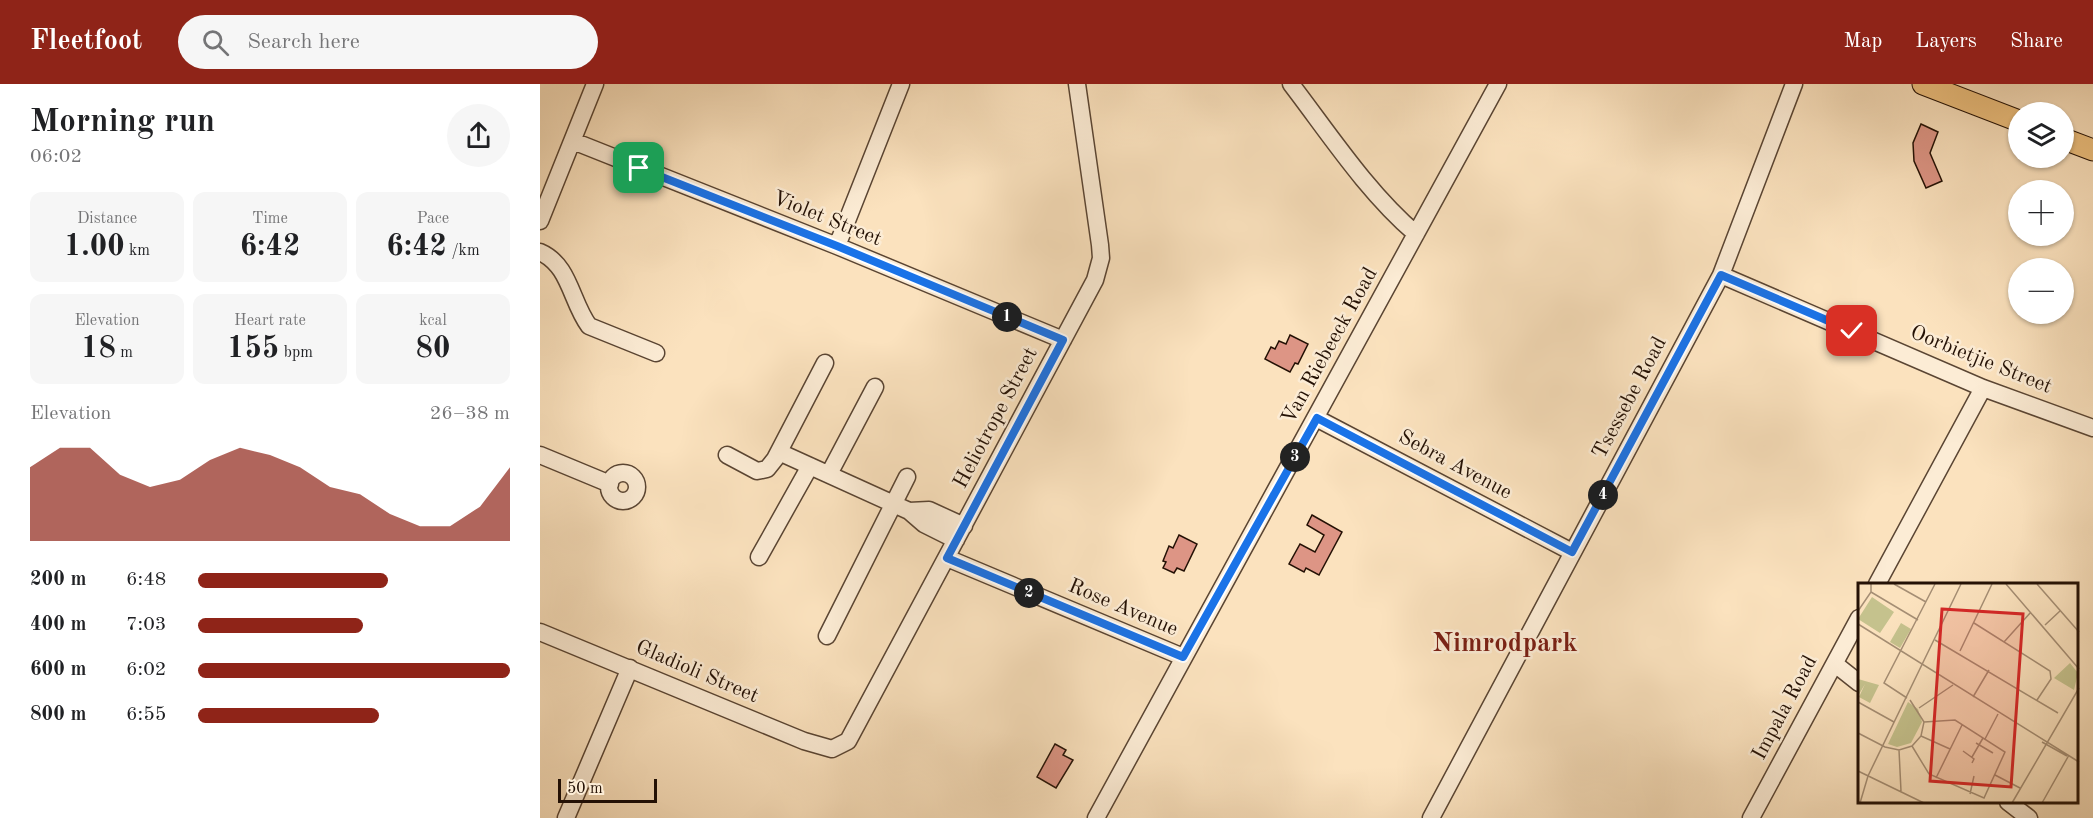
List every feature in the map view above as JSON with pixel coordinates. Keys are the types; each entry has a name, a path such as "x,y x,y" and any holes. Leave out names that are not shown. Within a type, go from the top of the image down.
{"main road":[{"path":"1923,84 2008,117"},
{"path":"2074,143 2093,150"}],"street":[{"path":"540,221 595,84"},
{"path":"837,246 901,84"},
{"name":"Heliotrope Street","path":"837,748 852,736 1095,280 1101,258 1101,245 1077,84"},
{"path":"1291,84 1356,170 1394,214 1416,234"},
{"name":"Van Riebeeck Road","path":"1096,818 1498,84"},
{"name":"Tsessebe Road","path":"1431,818 1721,275 1794,84"},
{"name":"Violet Street","path":"573,141 837,246 1063,340"},
{"path":"540,252 549,256 560,267 590,326 656,353"},
{"name":"Oorbietjie Street","path":"1721,275 1983,388 2093,428"},
{"path":"727,455 753,469 762,471 771,465 825,363"},
{"path":"829,474 875,387"},
{"path":"1878,583 1983,388"},
{"name":"Sebra Avenue","path":"1317,418 1572,552"},
{"path":"778,452 893,503 909,511 924,524 960,533"},
{"path":"540,455 610,484"},
{"path":"759,557 810,466"},
{"path":"827,636 907,477"},
{"name":"Rose Avenue","path":"947,558 1183,657"},
{"name":"Impala Road","path":"1752,818 1858,620"},
{"name":"Gladioli Street","path":"540,632 804,741 837,748"},
{"path":"1834,664 1858,682"},
{"path":"566,818 630,669"},
{"path":"2010,803 2029,818"}],"building":[{"path":"1921,124 1938,132 1930,153 1942,181 1926,188 1914,161 1913,143"},
{"path":"1290,335 1308,344 1298,364 1295,363 1290,372 1265,359 1271,347 1275,349 1279,341 1286,344"},
{"path":"1312,515 1342,532 1319,575 1306,568 1304,572 1289,564 1300,544 1315,552 1324,535 1307,525"},
{"path":"1179,535 1197,544 1184,571 1177,568 1174,573 1163,568 1166,562 1163,561 1169,546 1173,548"},
{"path":"1055,744 1066,750 1063,755 1073,760 1056,788 1037,777"}],"district":[{"name":"Nimrodpark","path":"1505,643"}],"route":[{"path":"639,168 837,246 1063,340 947,558 1183,657 1317,418 1572,552 1721,275 1852,331"}]}
